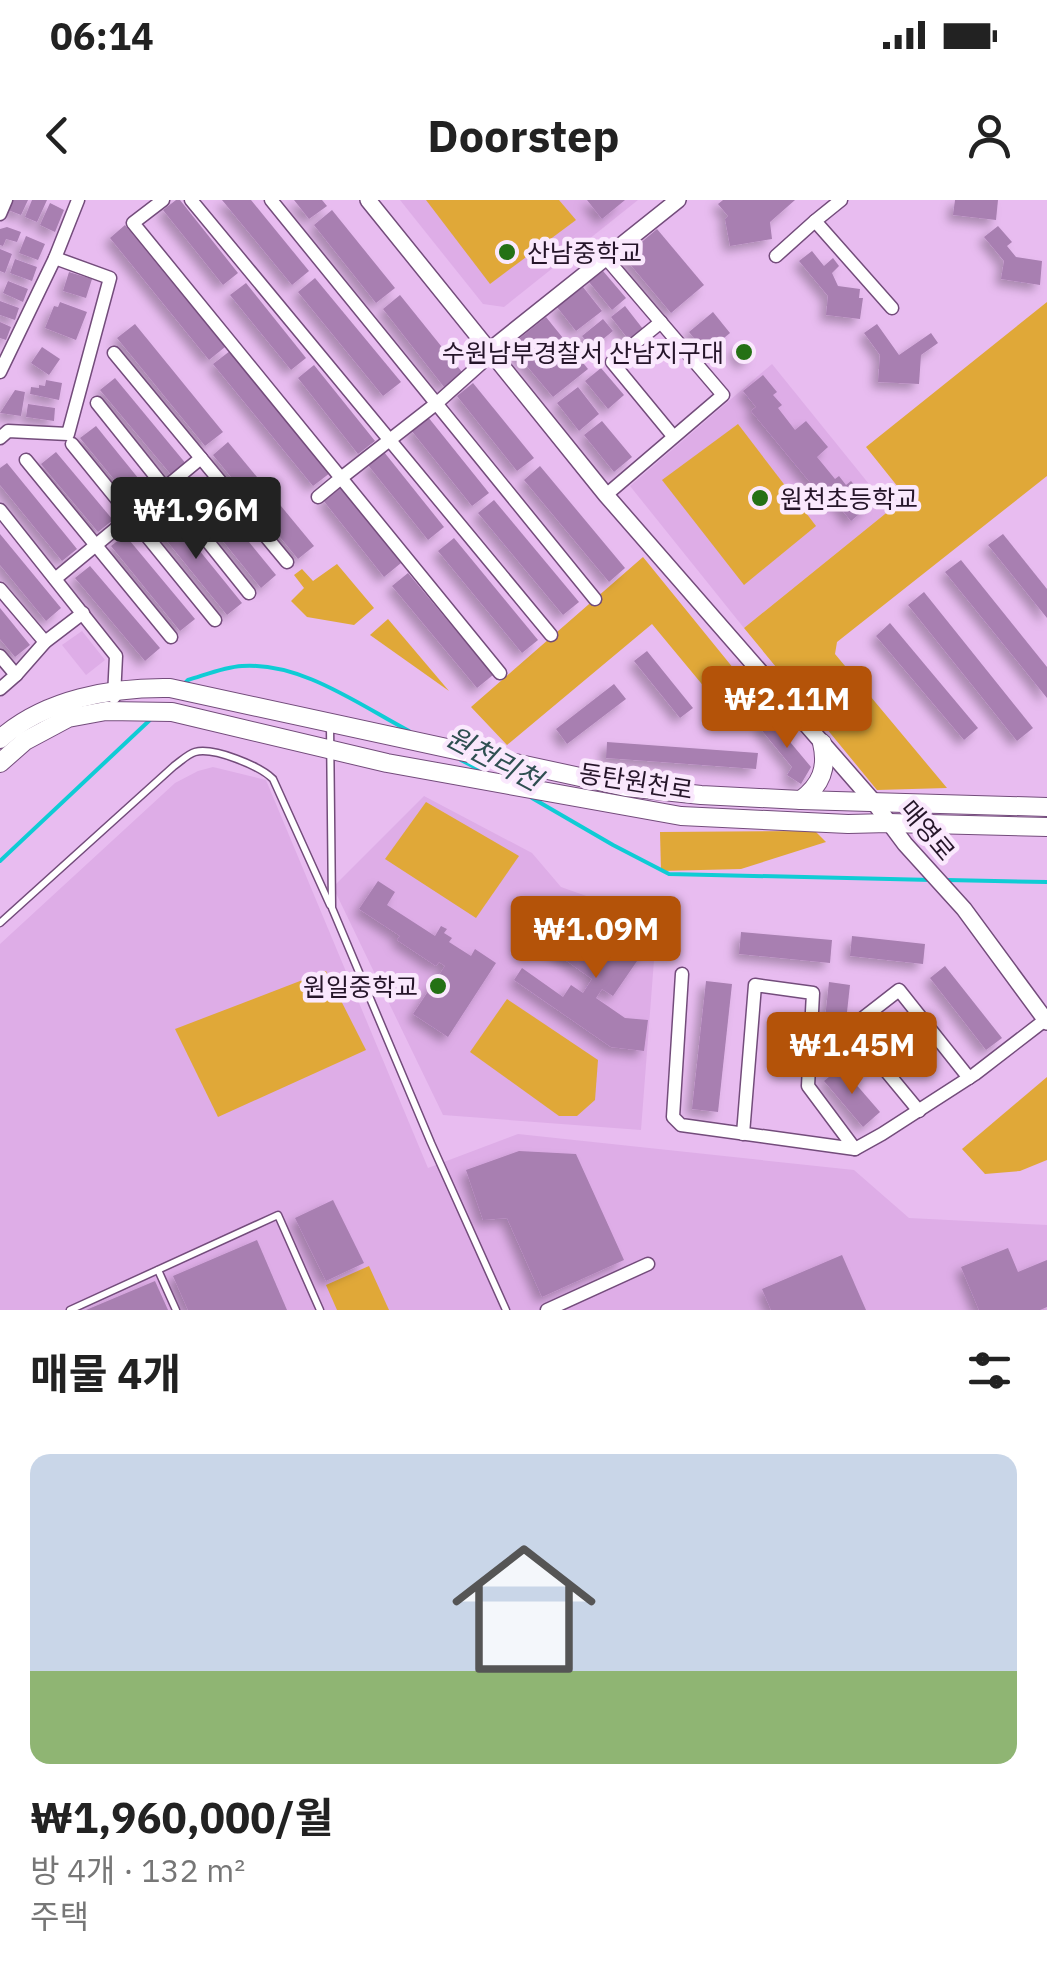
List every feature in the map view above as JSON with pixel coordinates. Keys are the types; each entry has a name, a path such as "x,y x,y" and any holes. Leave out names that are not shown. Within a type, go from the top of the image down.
{"main road":[{"name":"동탄원천로","path":"0,763 25,741 68,718 116,704 142,688 170,688 626,787 800,800 1047,807"},
{"name":"동탄원천로","path":"0,739 16,725 80,698 172,712 387,762 681,816 1047,827"},
{"path":"800,800 816,787 824,773 822,743"}],"street":[{"path":"0,214 6,200"},
{"path":"0,372 55,258 78,200"},
{"path":"163,200 133,223 500,673"},
{"path":"191,200 550,635"},
{"path":"270,200 595,599"},
{"name":"매영로","path":"368,200 606,495 964,910 1046,1021"},
{"path":"318,497 438,403 484,361 490,350 678,200"},
{"path":"776,256 841,200"},
{"path":"815,222 892,308"},
{"path":"0,438 8,431 68,434 110,278 55,258"},
{"path":"606,258 723,395 606,495"},
{"path":"661,322 612,362 674,436"},
{"path":"114,352 286,562"},
{"path":"97,403 248,592"},
{"path":"72,444 215,620"},
{"path":"56,579 200,458"},
{"path":"26,460 170,636"},
{"path":"0,510 116,656 116,704"},
{"path":"0,588 44,642"},
{"path":"0,688 44,642 83,613"},
{"path":"0,656 16,675"},
{"path":"682,974 672,1118 682,1125 855,1149 969,1078 1046,1021"},
{"path":"743,1134 755,986 794,990 813,993 808,1086 855,1149"},
{"path":"918,1111 862,1042 863,1018 899,990 969,1078"},
{"path":"547,1310 648,1264"}],"lane":[{"path":"332,908 332,749 336,724"},
{"path":"0,923 192,752 208,750 262,770 273,779 332,908 506,1310"},
{"path":"70,1310 278,1215 320,1310"},
{"path":"158,1270 176,1310"}],"shaded area":[{"name":"산남중학교","path":"400,200 638,200 504,307 483,304"},
{"path":"426,200 559,200 576,220 490,284"},
{"path":"1047,302 1047,476 837,642 835,654 947,788 877,790 744,628 906,497 866,447"},
{"name":"원천초등학교","path":"772,364 890,510 744,628 630,486"},
{"path":"738,424 816,526 744,585 662,480"},
{"path":"643,557 751,690 725,712 652,624 507,745 471,707"},
{"path":"337,564 374,608 354,625 307,617 291,601 304,588 294,575 302,569 313,581"},
{"path":"388,619 449,691 370,635"},
{"path":"82,631 105,660 86,675 62,645"},
{"path":"213,767 266,780 428,1168 518,1134 854,1170 909,1218 1047,1225 1047,1310 0,1310 0,944 175,783"},
{"path":"424,796 532,853 561,887 657,921 641,1130 443,1115 333,887"},
{"path":"426,802 519,856 476,918 385,859"},
{"path":"815,831 826,842 741,869 661,871 660,832"},
{"path":"326,971 366,1050 218,1117 175,1029"},
{"path":"507,999 598,1060 595,1100 577,1116 559,1116 470,1052"},
{"path":"1047,1077 1047,1160 1020,1171 985,1174 962,1149"},
{"path":"369,1266 389,1310 337,1310 326,1285"}],"building":[{"path":"12,200 28,200 21,215 8,210"},
{"path":"32,200 47,200 37,222 25,217"},
{"path":"180,200 238,273 223,285 163,210"},
{"path":"222,200 251,200 309,271 292,285"},
{"path":"294,200 322,200 327,206 309,219"},
{"path":"587,200 625,200 602,219"},
{"path":"723,200 795,200 770,222 772,239 730,246 725,219 728,216 718,204"},
{"path":"955,200 998,200 996,220 953,215"},
{"path":"50,203 64,210 55,232 40,225"},
{"path":"332,210 395,288 376,303 314,225"},
{"path":"125,225 225,347 209,360 110,238"},
{"path":"998,226 1012,242 1007,246 1016,257 1042,261 1040,285 1001,279 1004,261 984,237"},
{"path":"0,229 21,232 17,242 6,239 3,246"},
{"path":"657,229 704,285 671,313 624,257"},
{"path":"26,236 45,244 38,260 19,253"},
{"path":"0,249 12,254 5,273 0,271"},
{"path":"812,251 824,266 833,258 839,266 832,273 838,286 860,289 860,319 826,315 828,296 799,261"},
{"path":"15,259 37,267 32,281 10,273"},
{"path":"603,271 626,298 612,310 589,282"},
{"path":"69,272 92,279 86,298 63,291"},
{"path":"315,278 401,382 383,396 298,292"},
{"path":"8,281 28,289 23,302 3,293"},
{"path":"246,283 306,358 291,370 230,295"},
{"path":"583,287 602,311 576,331 557,307"},
{"path":"400,295 462,372 444,387 383,309"},
{"path":"0,301 19,308 15,320 0,315"},
{"path":"60,302 87,312 76,340 45,328 54,306 58,307"},
{"path":"625,306 643,329 629,340 611,317"},
{"path":"713,312 730,333 706,353 689,332"},
{"path":"546,317 588,369 553,397 510,346"},
{"path":"603,319 613,331 592,348 582,336"},
{"path":"0,322 11,327 6,340 0,338"},
{"path":"135,324 223,432 205,446 117,338"},
{"path":"877,324 899,355 931,333 938,343 921,355 919,384 878,382 880,355 864,333"},
{"name":"수원남부경찰서 산남지구대","path":"744,341 754,354 743,364 733,351"},
{"path":"42,347 60,359 49,375 31,363"},
{"path":"230,351 330,473 313,486 213,364"},
{"path":"314,365 375,441 358,454 298,378"},
{"path":"601,368 624,395 608,409 585,381"},
{"path":"763,375 777,392 773,395 782,405 778,408 795,430 806,421 828,447 817,457 835,479 839,476 846,485 851,481 871,504 851,521 834,500 828,504 751,411 756,407 743,391"},
{"path":"115,378 187,465 173,477 100,390"},
{"path":"46,380 62,383 59,400 30,394 31,387 45,386"},
{"path":"473,383 534,458 517,471 457,396"},
{"path":"578,387 599,414 579,431 557,403"},
{"path":"15,390 25,392 21,416 0,413"},
{"path":"28,404 55,408 54,421 26,417"},
{"path":"428,417 489,493 472,506 411,430"},
{"path":"602,421 632,457 614,472 584,435"},
{"path":"96,426 151,494 136,506 80,438"},
{"path":"228,442 314,546 298,559 213,455"},
{"path":"56,452 113,520 98,532 41,464"},
{"path":"384,452 444,527 428,540 368,465"},
{"path":"7,463 77,549 62,561 0,485 0,468"},
{"path":"540,466 625,568 609,582 524,480"},
{"path":"199,481 276,575 261,588 184,493"},
{"path":"340,487 401,563 384,577 323,500"},
{"path":"494,500 579,602 563,615 478,513"},
{"path":"165,508 242,603 227,615 150,520"},
{"path":"0,534 61,608 46,621 0,565"},
{"path":"1003,534 1047,589 1047,618 988,545"},
{"path":"125,535 195,619 180,631 111,546"},
{"path":"454,538 538,640 522,653 438,551"},
{"path":"961,560 1047,667 1047,698 945,572"},
{"path":"90,566 160,648 145,661 75,578"},
{"path":"408,573 493,675 477,688 392,586"},
{"path":"924,592 1033,728 1017,741 908,605"},
{"path":"0,608 30,645 15,657 0,639"},
{"path":"890,623 978,728 964,740 876,636"},
{"path":"647,651 693,708 680,718 634,661"},
{"path":"614,684 626,699 567,744 556,729"},
{"path":"770,718 811,767 801,784 787,775 792,767 759,727"},
{"path":"607,742 758,753 756,769 606,758"},
{"path":"378,881 395,892 387,905 435,936 441,926 447,929 444,933 452,938 449,942 471,956 475,949 496,963 448,1037 413,1014 445,966 439,962 436,966 359,909"},
{"path":"595,914 622,933 628,924 642,933 636,941 646,948 613,996 602,989 596,998 625,1018 648,1020 644,1051 611,1047 514,980 522,968 563,997 571,985 583,993 592,979 547,947 565,922 582,934"},
{"path":"741,932 832,940 830,963 739,954"},
{"path":"852,936 925,944 923,964 850,956"},
{"path":"945,966 1002,1038 986,1050 930,978"},
{"path":"706,981 732,984 718,1112 692,1109"},
{"path":"829,982 850,985 842,1057 821,1055"},
{"path":"841,1067 880,1112 863,1127 824,1081"},
{"path":"519,1151 576,1154 624,1260 542,1297 507,1218 483,1220 466,1170"},
{"path":"333,1200 364,1263 326,1281 295,1218"},
{"path":"257,1240 287,1310 188,1310 173,1276"},
{"path":"1008,1248 1018,1272 1047,1260 1047,1307 979,1310 961,1267"},
{"path":"842,1255 866,1310 771,1310 762,1289"},
{"path":"155,1281 168,1310 86,1310"}],"waterway":[{"name":"원천리천","path":"183,685 188,680 235,667 286,671 328,687 409,731"},
{"name":"원천리천","path":"0,861 152,718"},
{"name":"원천리천","path":"461,760 484,772"},
{"name":"원천리천","path":"532,798 669,874 932,880"},
{"name":"원천리천","path":"947,880 1047,882"}],"place":[{"name":"산남중학교","path":"507,252"},
{"name":"수원남부경찰서 산남지구대","path":"744,352"},
{"name":"원천초등학교","path":"760,498"},
{"name":"원일중학교","path":"438,986"}]}
